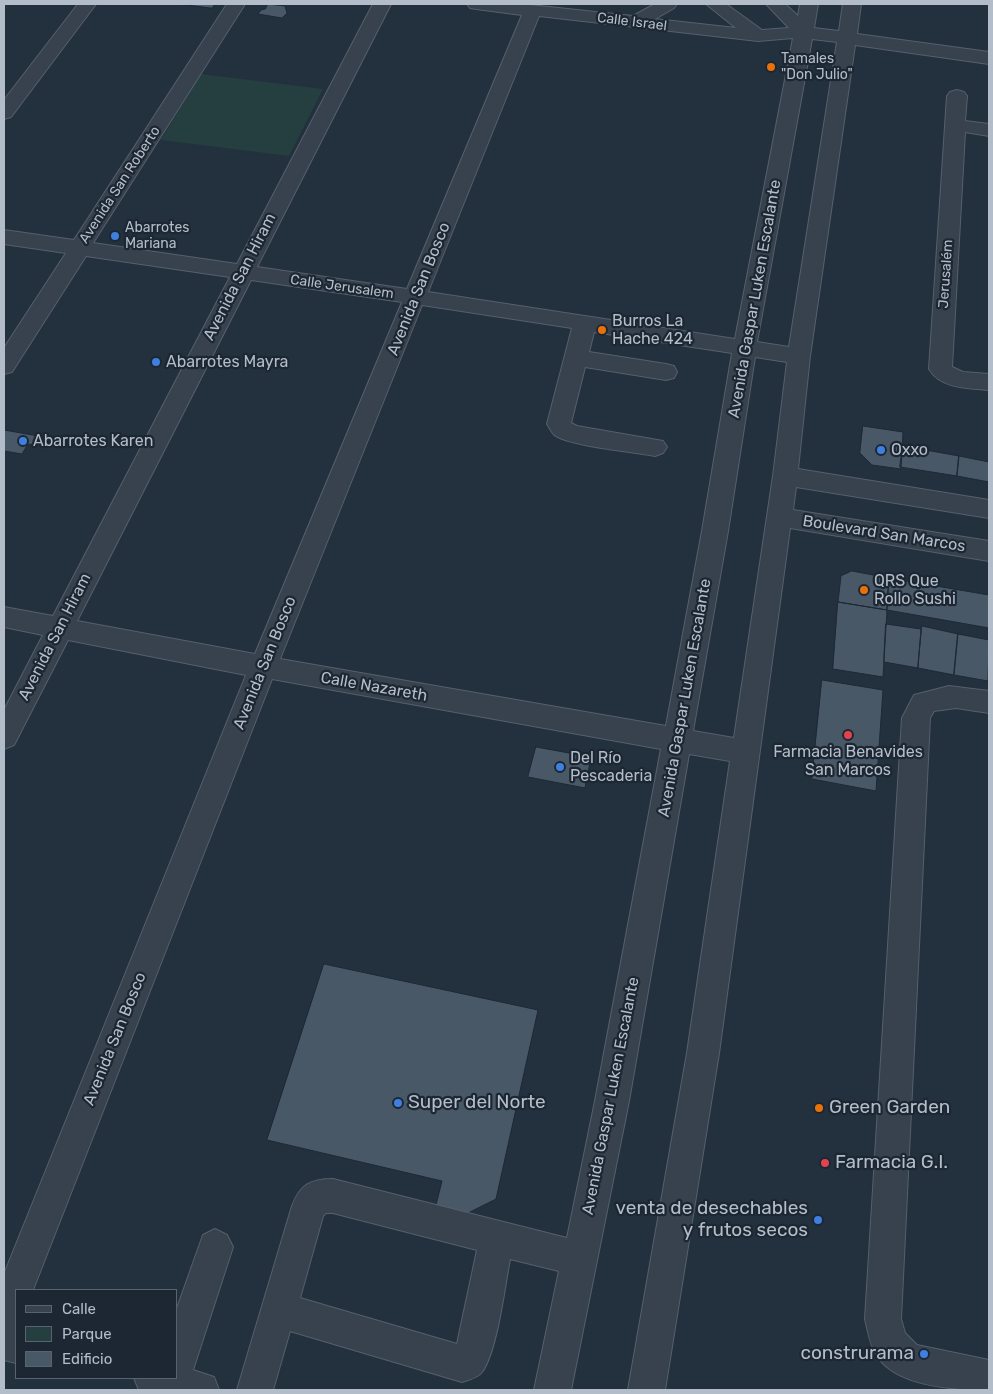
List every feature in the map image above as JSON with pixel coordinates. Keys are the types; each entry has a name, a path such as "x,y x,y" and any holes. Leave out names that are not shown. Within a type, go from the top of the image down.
{"street":[{"path":"4,114 88,4"},
{"name":"Avenida San Roberto","path":"4,366 236,4"},
{"name":"Avenida San Hiram","path":"4,737 382,4"},
{"name":"Calle Israel","path":"476,4 845,46 989,58"},
{"path":"634,23 668,4"},
{"path":"774,4 802,41"},
{"name":"Avenida Gaspar Luken Escalante","path":"553,1390 612,1101 713,541 745,346 809,4"},
{"path":"647,1390 703,1053 784,476 799,356 852,4"},
{"path":"680,28 724,5 758,36"},
{"name":"Avenida San Bosco","path":"16,1289 263,667 532,11"},
{"name":"Calle Israel","path":"845,46 989,74"},
{"name":"Jerusalém","path":"957,96 940,369 944,374 952,377 989,382"},
{"path":"956,126 989,130"},
{"name":"Calle Jerusalem","path":"4,237 585,322 799,356"},
{"path":"585,322 559,424 564,430 655,447"},
{"path":"576,358 666,372"},
{"path":"784,476 989,509"},
{"name":"Boulevard San Marcos","path":"778,517 989,551"},
{"name":"Calle Nazareth","path":"4,617 263,667 744,752"},
{"path":"989,702 958,696 940,696 924,703 916,718 883,1319 890,1344 908,1361 989,1378"},
{"path":"255,1390 309,1206 319,1196 333,1196 580,1259"},
{"path":"279,1310 462,1364 469,1360 474,1348 498,1238"},
{"path":"178,1368 215,1247"},
{"name":"Avenida San Bosco","path":"4,1318 15,1290"}],"green space":[{"path":"201,74 323,89 289,156 161,140"}],"building":[{"path":"180,4 215,4 212,8"},
{"path":"268,4 285,6 287,13 282,18 258,14"},
{"name":"Oxxo","path":"863,426 903,432 901,469 872,465 860,453"},
{"name":"Abarrotes Karen","path":"4,430 44,437 39,446 28,444 22,454 4,451"},
{"path":"903,446 959,456 957,476 900,467"},
{"path":"959,456 989,462 989,482 957,476"},
{"name":"QRS Que Rollo Sushi","path":"852,571 889,578 887,610 838,602 841,576"},
{"path":"889,578 989,595 989,628 887,610"},
{"path":"838,602 887,610 883,677 833,669"},
{"path":"886,624 921,629 918,668 884,662"},
{"path":"922,626 958,634 954,675 918,668"},
{"path":"958,634 989,640 988,681 954,675"},
{"name":"Farmacia Benavides San Marcos","path":"822,680 883,690 876,791 812,779"},
{"name":"Del Río Pescaderia","path":"536,747 591,757 585,788 528,777"},
{"name":"Super del Norte","path":"324,964 538,1010 496,1199 464,1215 435,1209 442,1181 267,1140"}],"place":[{"name":"Tamales \"Don Julio\"","path":"771,67"},
{"name":"Abarrotes Mariana","path":"115,236"},
{"name":"Burros La Hache 424","path":"602,330"},
{"name":"Abarrotes Mayra","path":"156,362"},
{"name":"Abarrotes Karen","path":"23,441"},
{"name":"Oxxo","path":"881,450"},
{"name":"QRS Que Rollo Sushi","path":"864,590"},
{"name":"Farmacia Benavides San Marcos","path":"848,735"},
{"name":"Del Río Pescaderia","path":"560,767"},
{"name":"Super del Norte","path":"398,1103"},
{"name":"Green Garden","path":"819,1108"},
{"name":"Farmacia G.I.","path":"825,1163"},
{"name":"venta de desechables y frutos secos","path":"818,1220"},
{"name":"construrama","path":"924,1354"}]}
